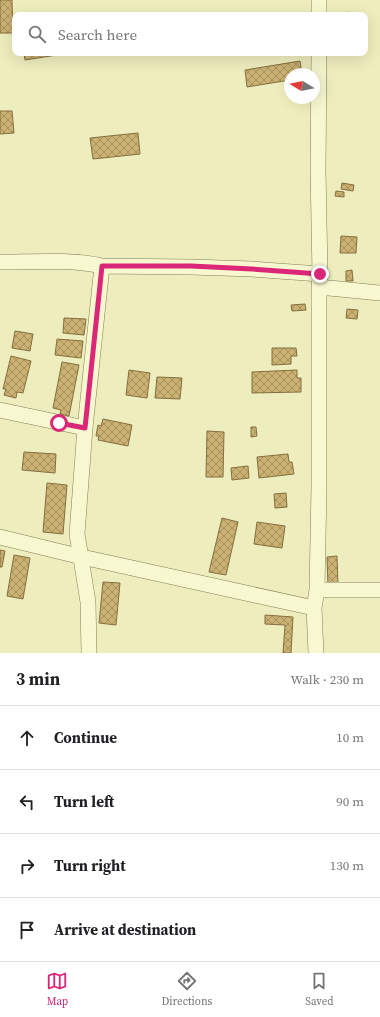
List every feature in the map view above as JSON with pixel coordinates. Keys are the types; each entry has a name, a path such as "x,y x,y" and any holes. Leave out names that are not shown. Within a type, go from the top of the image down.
{"street":[{"path":"319,0 319,12"},
{"path":"316,653 314,608 317,590 319,487 319,56"},
{"path":"0,262 76,263 102,266 221,268 320,281 380,293"},
{"path":"89,653 88,602 82,557 77,534 85,428 102,266"},
{"path":"0,410 85,428"},
{"path":"0,536 82,557 314,608"},
{"path":"317,590 380,590"}],"building":[{"path":"0,0 12,0 12,33 0,33"},
{"path":"24,56 51,56 25,60"},
{"path":"300,61 301,68 284,68 284,81 247,87 245,70"},
{"path":"0,111 12,111 14,133 0,134"},
{"path":"138,133 140,154 93,159 90,138"},
{"path":"342,183 354,185 353,191 341,189"},
{"path":"336,191 344,192 344,197 335,196"},
{"path":"341,236 357,237 356,253 340,253"},
{"path":"352,270 353,281 346,281 346,271"},
{"path":"305,304 306,310 292,311 291,305"},
{"path":"347,309 358,310 357,319 346,318"},
{"path":"64,318 86,319 84,335 63,333"},
{"path":"15,331 33,334 30,351 12,348"},
{"path":"57,339 83,341 81,358 55,355"},
{"path":"272,348 296,348 297,356 291,356 291,364 272,365"},
{"path":"11,356 31,361 23,393 17,392 16,398 4,395 6,389 3,389"},
{"path":"62,362 79,365 69,416 60,414 61,410 53,408"},
{"path":"129,370 150,373 147,398 126,395"},
{"path":"297,370 297,378 301,378 301,392 252,393 252,372"},
{"path":"157,377 182,378 180,399 155,398"},
{"path":"103,419 132,425 128,446 98,440 99,436 96,436 98,425 101,426"},
{"path":"251,427 256,427 257,436 251,437"},
{"path":"207,431 224,432 223,477 206,477"},
{"path":"24,452 56,454 55,473 22,470"},
{"path":"288,454 289,462 292,462 294,474 259,478 257,457"},
{"path":"248,466 249,478 232,480 231,468"},
{"path":"47,483 67,485 63,534 43,532"},
{"path":"286,493 287,507 275,508 274,494"},
{"path":"222,518 238,522 226,575 209,572"},
{"path":"257,522 285,526 282,548 254,544"},
{"path":"0,550 5,551 2,567 0,567"},
{"path":"14,555 30,558 23,599 7,596"},
{"path":"337,556 338,585 328,586 327,557"},
{"path":"103,582 120,583 116,625 99,623"},
{"path":"265,615 293,617 291,653 283,653 285,625 265,624"}],"route":[{"path":"59,423 85,428 102,266 191,266 320,274"}]}
